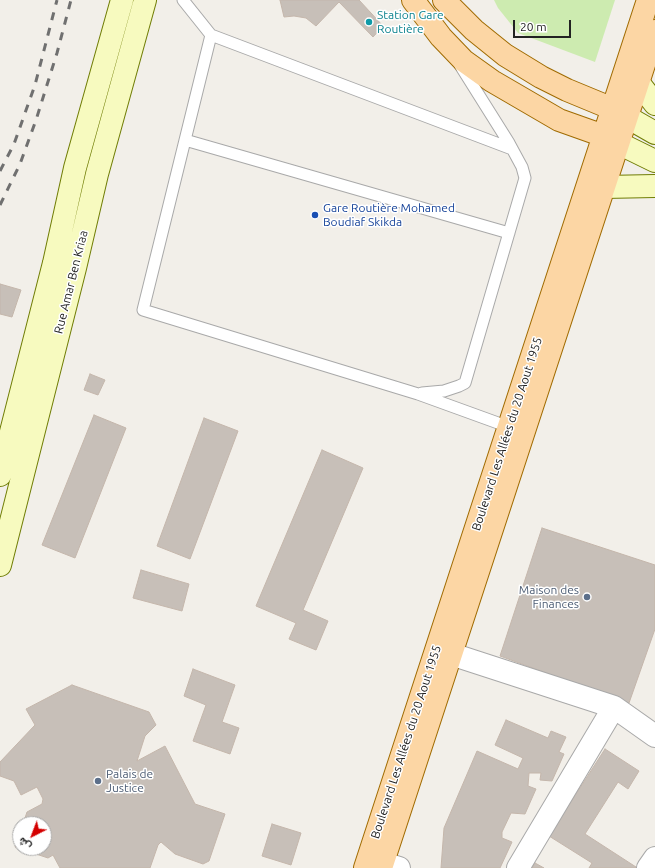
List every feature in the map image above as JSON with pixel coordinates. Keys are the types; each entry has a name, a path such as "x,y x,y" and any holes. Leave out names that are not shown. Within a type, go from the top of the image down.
{"main road":[{"name":"Rue Amar Ben Kriaa","path":"0,475 54,262 75,168 122,0"},
{"name":"Rue Amar Ben Kriaa","path":"0,565 75,268 97,174 145,0"},
{"path":"413,0 441,37 464,61 492,81 559,120 591,141 595,162"},
{"path":"444,0 474,30 505,55 541,77 567,90 620,112 655,133"},
{"name":"Boulevard Les Allées du 20 Aout 1955","path":"382,867 604,187 612,139 632,76 648,0"},
{"name":"Boulevard Les Allées du 20 Aout 1955","path":"632,76 655,31"},
{"path":"567,90 600,89 632,76 655,104"},
{"path":"559,120 612,139 655,161"},
{"name":"Boulevard Les Allées du 20 Aout 1955","path":"382,867 509,427 595,162 612,139"},
{"path":"604,187 655,186"}],"street":[{"path":"451,654 614,707 655,736"},
{"path":"518,868 614,707"},
{"path":"648,868 655,858"}],"lane":[{"path":"183,0 212,35 512,149"},
{"path":"212,35 143,310 418,394 509,427"},
{"path":"418,394 444,390 465,383 525,178 522,167 479,93 441,37"},
{"path":"185,140 510,233"}],"green space":[{"path":"494,0 615,0 595,62 518,33 498,8"}],"building":[{"name":"Station Gare Routière","path":"280,0 359,0 383,26 373,37 339,2 316,26 306,18 294,16 284,17"},
{"path":"0,284 21,290 12,317 0,314"},
{"path":"90,374 105,380 98,395 84,390"},
{"path":"94,415 126,428 75,558 42,545"},
{"path":"204,418 238,431 190,559 157,546"},
{"path":"322,450 363,468 303,610 328,621 316,650 289,639 296,623 256,606"},
{"name":"Maison des Finances","path":"542,528 655,565 655,629 629,703 500,656"},
{"path":"141,570 189,584 182,611 133,598"},
{"path":"193,669 235,685 222,722 239,728 230,754 193,741 206,705 184,696"},
{"path":"72,685 149,712 156,725 145,736 137,761 165,746 195,804 225,814 209,861 203,864 175,854 161,842 158,845 150,868 60,868 52,856 52,816 26,816 27,812 42,804 43,799 37,787 21,795 14,781 0,776 0,762 35,725 26,709"},
{"path":"506,720 548,738 551,731 566,737 559,752 564,754 552,781 540,780 541,773 529,773 528,786 536,789 525,814 511,813 502,832 502,838 512,842 500,868 441,868 444,828 477,751 518,769 523,758 495,745"},
{"path":"605,749 639,771 628,789 618,782 585,834 636,868 589,868 592,863 549,836"},
{"path":"272,824 301,833 291,865 262,856"},
{"path":"535,863 544,868 532,868"}],"railway":[{"path":"0,171 14,144 35,85 57,0"},
{"path":"0,205 20,164 36,120 57,53 71,0"}],"place":[{"name":"Station Gare Routière","path":"369,22"},
{"name":"Gare Routière Mohamed Boudiaf Skikda","path":"315,215"},
{"name":"Maison des Finances","path":"587,597"},
{"name":"Palais de Justice","path":"98,781"}]}
